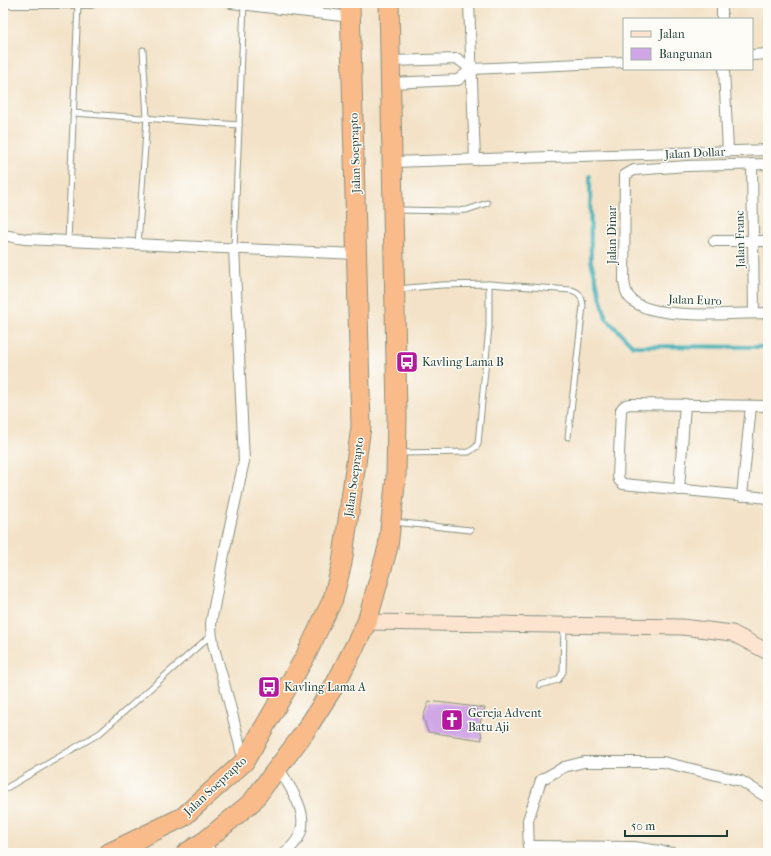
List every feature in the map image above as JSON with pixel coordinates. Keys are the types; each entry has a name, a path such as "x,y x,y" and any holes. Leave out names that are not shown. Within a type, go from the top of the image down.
{"highway":[{"path":"186,853 208,847 252,802 304,734 336,683 367,622 388,547 396,477 397,413 389,3"},
{"name":"Jalan Soeprapto","path":"109,853 183,817 244,762 305,657 333,599 342,563 361,427 351,10"}],"street":[{"path":"3,3 91,3"},
{"path":"231,3 351,10"},
{"path":"469,3 474,160"},
{"path":"722,3 722,18"},
{"path":"753,55 768,54"},
{"path":"390,61 458,59 471,69"},
{"path":"390,83 458,80 471,69 623,62"},
{"path":"724,70 728,151"},
{"path":"392,162 768,150"},
{"name":"Jalan Franc","path":"752,164 754,313"},
{"name":"Jalan Dollar","path":"625,175 634,170 687,166 768,164"},
{"name":"Jalan Dinar","path":"625,175 624,281 627,294"},
{"path":"3,235 68,241 357,254"},
{"path":"714,242 768,241"},
{"path":"234,248 244,461 225,549 211,623 211,635 212,647 223,680 244,762"},
{"name":"Jalan Euro","path":"627,294 640,306 652,310 689,315 768,313"},
{"path":"768,406 630,404 623,407 621,410 618,476 623,484 768,498"},
{"path":"679,490 685,404"},
{"path":"742,496 751,406"},
{"path":"367,622 682,627 732,633 768,652"},
{"path":"672,853 634,847 529,850 528,820 541,780 564,767 584,762 663,762 741,781 768,798"},
{"path":"278,767 296,796 302,812 302,834 292,847 284,853"}],"lane":[{"path":"68,241 78,4"},
{"path":"234,248 244,4"},
{"path":"138,244 147,118 144,50"},
{"path":"73,113 239,125"},
{"path":"393,210 455,211 467,210 487,203"},
{"path":"394,290 442,285 489,284 571,290 578,293 581,296 583,306 568,437"},
{"path":"396,453 469,452 476,447 479,440 489,327 489,284"},
{"path":"390,522 470,530"},
{"path":"540,685 558,680 563,672 564,625"},
{"path":"3,790 100,733 211,635"}],"building":[{"name":"Gereja Advent Batu Aji","path":"429,701 485,708 480,723 482,740 428,732 423,717"}],"waterway":[{"path":"590,176 591,261 606,318 633,346 768,347"}],"place":[{"name":"Kavling Lama B","path":"407,362"},
{"name":"Kavling Lama A","path":"269,687"},
{"name":"Gereja Advent Batu Aji","path":"452,720"}]}
